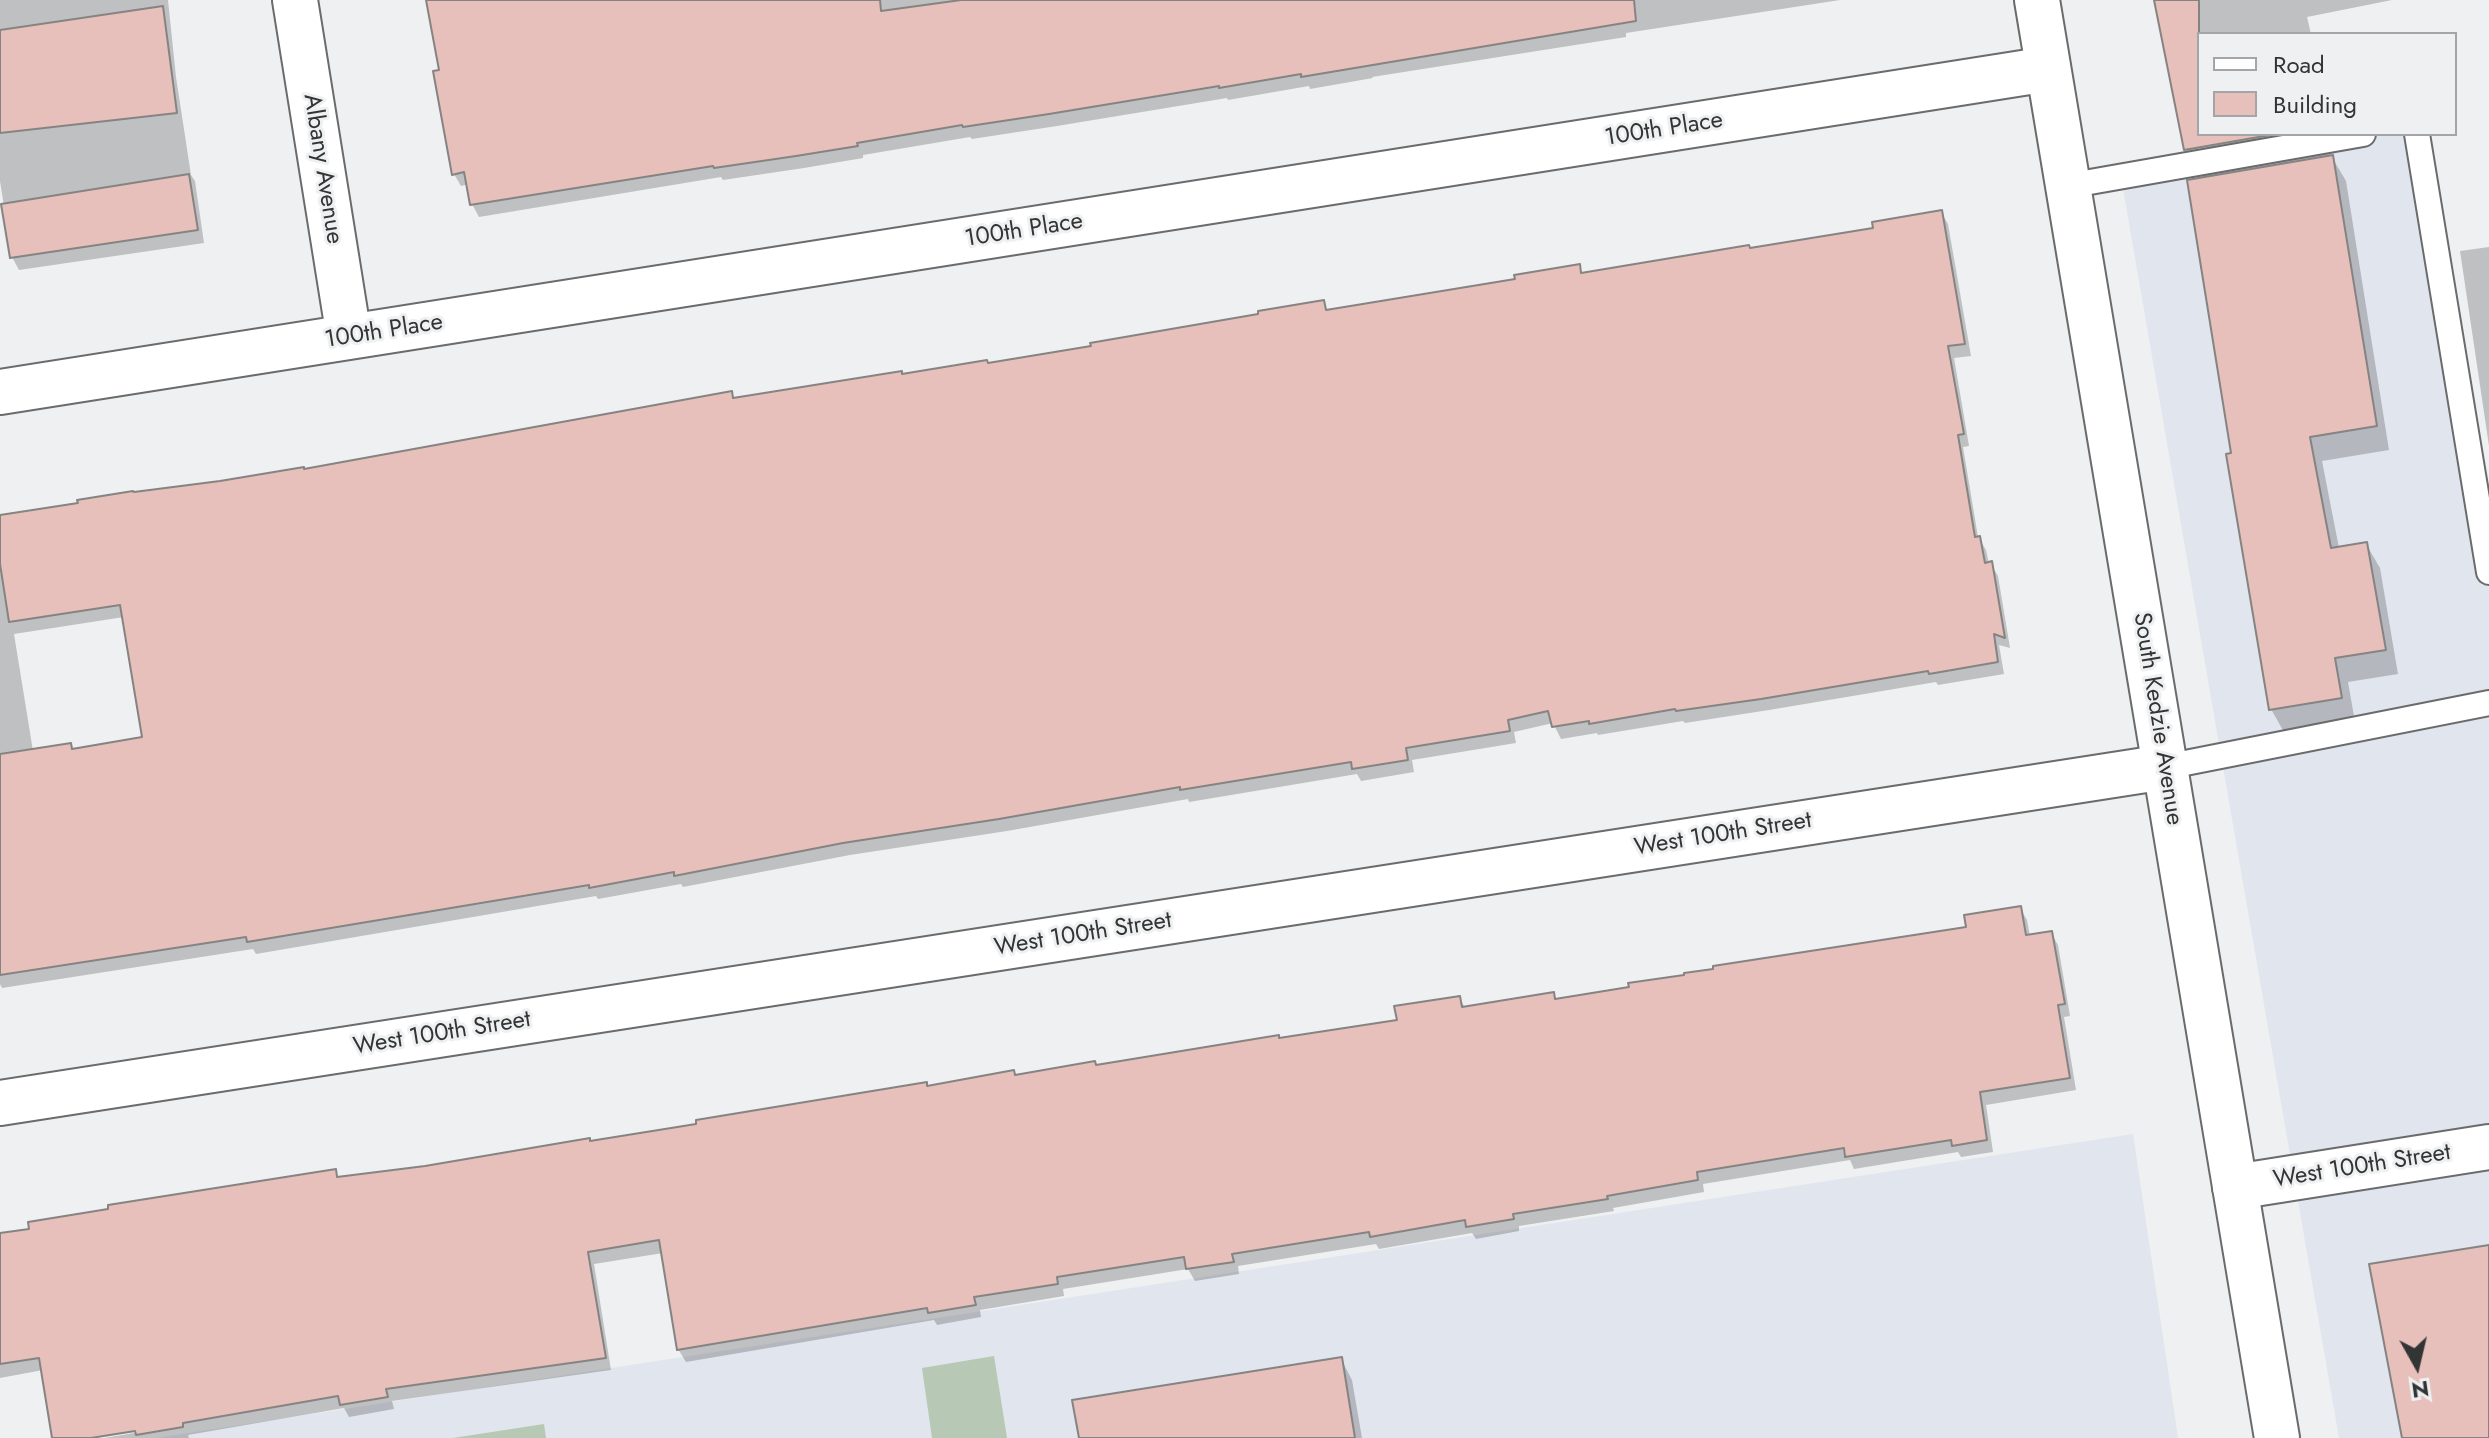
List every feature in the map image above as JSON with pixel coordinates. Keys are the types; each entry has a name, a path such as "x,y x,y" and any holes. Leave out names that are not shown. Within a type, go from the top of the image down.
{"street":[{"name":"Albany Avenue","path":"295,0 349,337"},
{"name":"South Kedzie Avenue","path":"2037,0 2277,1438"},
{"name":"100th Place","path":"0,392 2048,69"},
{"name":"West 100th Street","path":"0,1103 2165,767"},
{"name":"West 100th Street","path":"2235,1187 2489,1147"}],"lane":[{"path":"2067,186 2352,136"},
{"path":"2417,136 2489,572"},
{"path":"2165,767 2489,703"}],"shaded area":[{"path":"2352,136 2417,136 2489,571 2489,1438 2339,1438 2121,177"},
{"path":"2133,1134 2178,1438 156,1438"}],"green space":[{"path":"994,1356 1007,1438 932,1438 922,1368"},
{"path":"544,1424 546,1438 453,1438"}],"building":[{"path":"426,0 880,0 881,11 961,0 1634,0 1636,21 1301,77 1301,74 962,125 857,143 858,146 470,205 464,172 452,175 433,71 439,70"},
{"path":"2154,0 2199,0 2197,136 2264,136 2184,150"},
{"path":"163,6 177,113 0,133 0,30"},
{"path":"2333,155 2377,426 2310,437 2331,548 2367,542 2386,650 2335,658 2342,698 2269,710 2226,454 2231,453 2187,180"},
{"path":"189,174 198,230 10,258 1,204"},
{"path":"1942,210 1965,344 1948,346 1964,434 1958,435 1975,537 1980,536 1985,563 1992,561 2005,638 1994,634 1998,662 1589,724 1589,721 1552,727 1548,711 1508,720 1510,731 1406,748 1408,760 1352,769 1351,762 1180,790 1180,787 843,843 674,876 674,872 247,942 246,937 0,975 0,754 71,743 72,749 142,737 120,605 9,622 0,564 0,515 133,491 304,469 732,391 733,398 902,371 902,374 987,360 988,363 1324,300 1326,310 1515,279 1514,275 1580,264 1581,273 1873,228 1872,222"},
{"path":"2021,906 2026,935 2052,931 2065,1004 2058,1005 2070,1078 1980,1092 1987,1140 1952,1146 1951,1140 1845,1157 1844,1148 1697,1172 1698,1180 1607,1196 1608,1199 1513,1214 1514,1219 1466,1227 1465,1220 1370,1237 1369,1232 1232,1254 1234,1262 1186,1269 1184,1257 1057,1277 1058,1284 974,1297 976,1305 928,1313 927,1308 677,1350 659,1240 588,1252 606,1358 386,1389 388,1397 340,1405 338,1396 183,1423 183,1427 136,1435 135,1431 91,1438 52,1438 39,1358 0,1364 0,1233 29,1229 28,1222 108,1209 108,1205 336,1169 337,1177 425,1166 696,1124 696,1120 927,1082 927,1086 1014,1070 1015,1075 1095,1061 1096,1065 1279,1035 1279,1038 1397,1020 1394,1006 1460,996 1462,1007 1554,992 1555,999 1629,987 1628,983 1684,975 1713,969 1713,966 1966,927 1964,915"},
{"path":"2489,1245 2489,1438 2402,1438 2369,1264"},
{"path":"1342,1357 1355,1438 1079,1438 1072,1400"}]}
